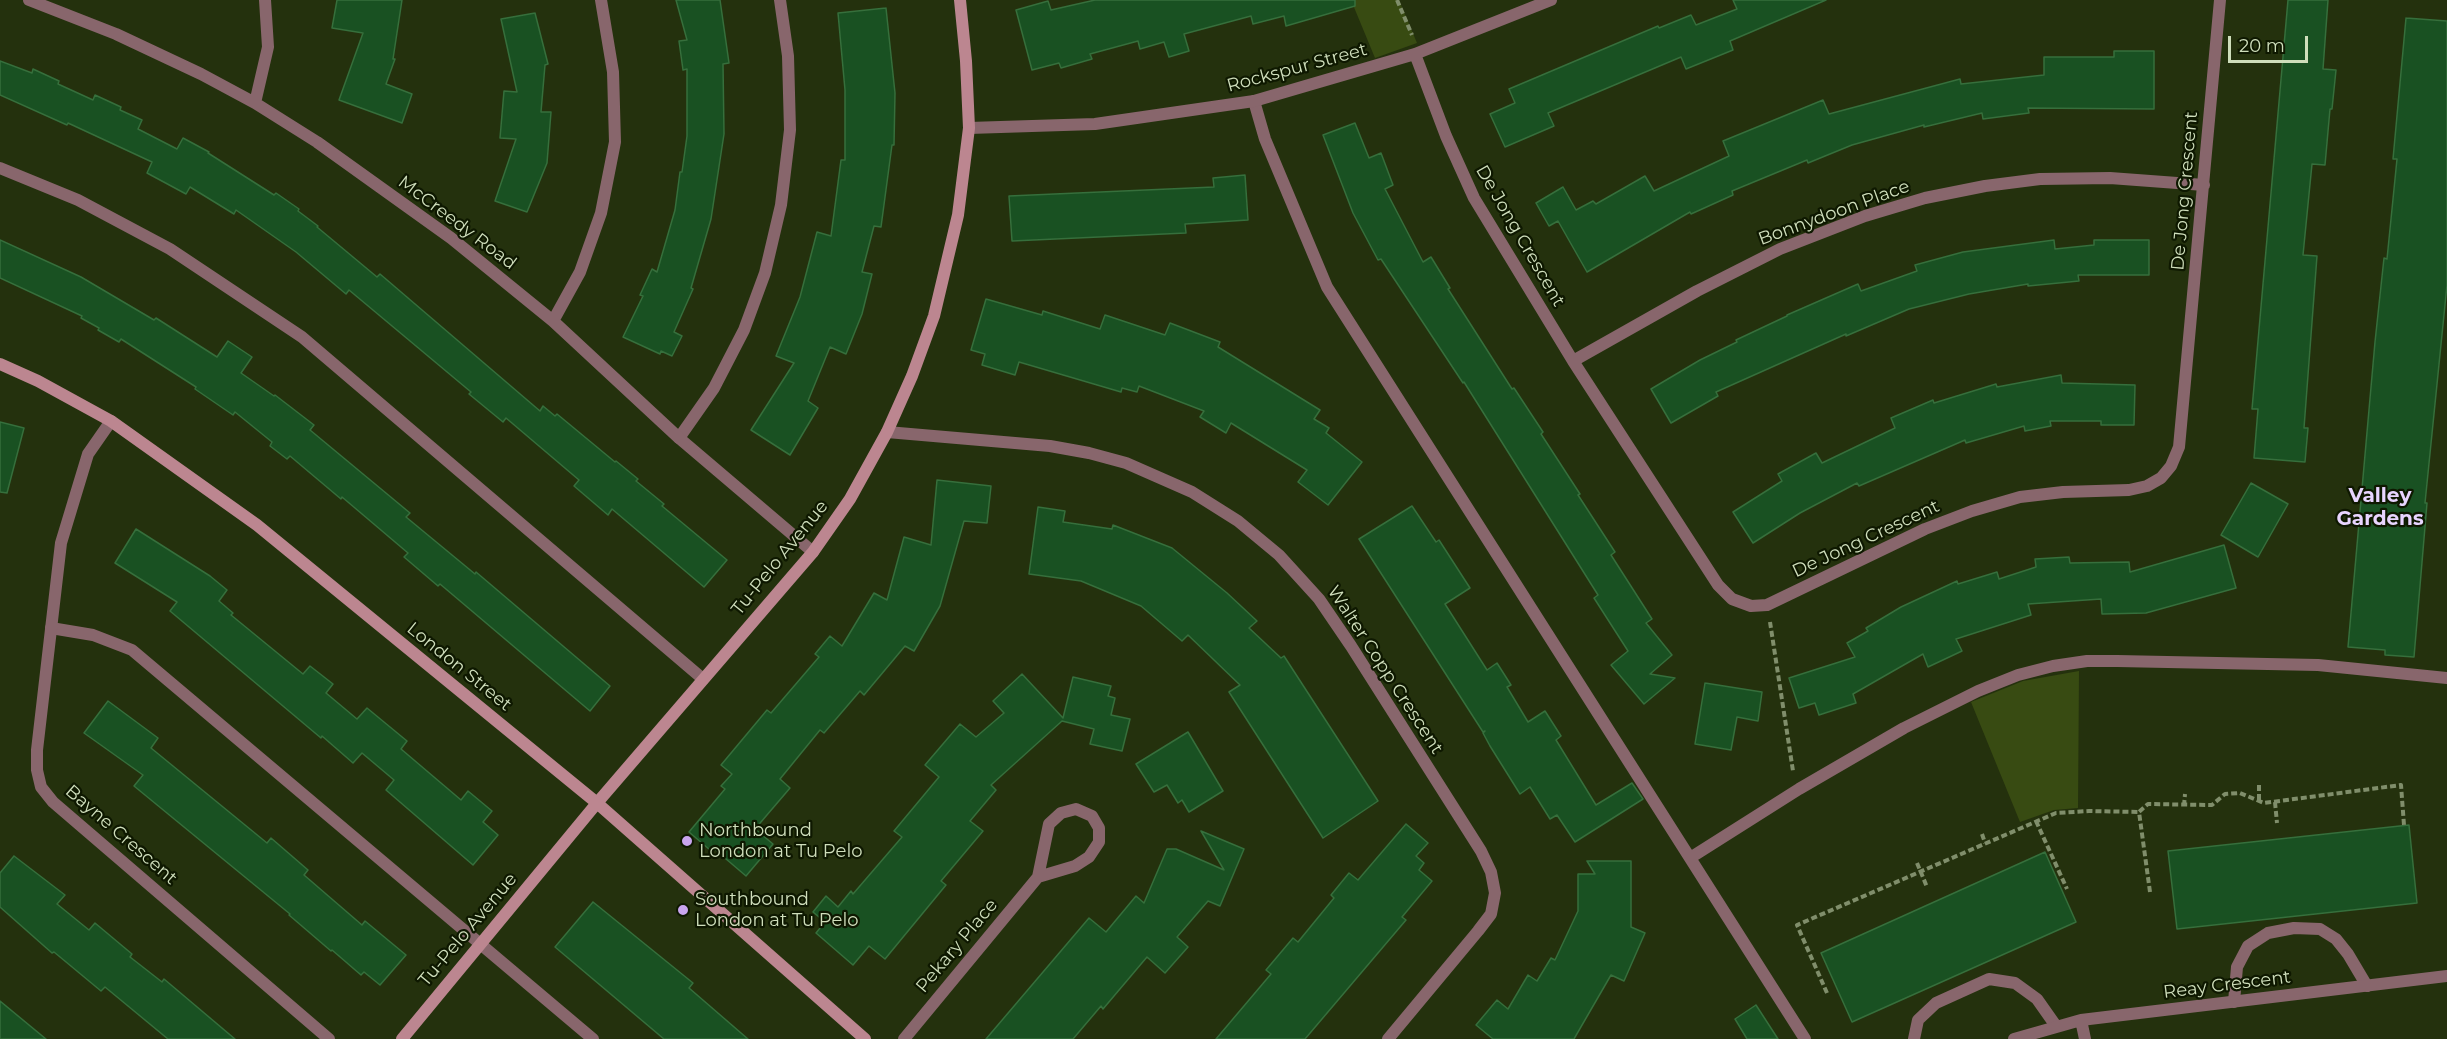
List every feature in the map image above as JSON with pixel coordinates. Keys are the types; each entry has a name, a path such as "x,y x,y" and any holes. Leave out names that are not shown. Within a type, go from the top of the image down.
{"street":[{"name":"McCreedy Road","path":"29,0 116,34 201,74 317,142 442,231 553,321 679,438 813,552"},
{"path":"255,104 268,47 266,0"},
{"path":"553,321 580,273 598,223 615,142 613,72 601,0"},
{"path":"679,438 714,388 744,330 765,273 778,216 790,130 788,56 780,0"},
{"name":"Tu-Pelo Avenue","path":"402,1039 597,803 813,552 850,500 887,432 912,376 934,316 958,215 969,128 960,0"},
{"name":"Rockspur Street","path":"969,128 1095,124 1254,101 1417,53 1551,0"},
{"name":"De Jong Crescent","path":"1417,53 1446,136 1474,198 1573,361 1718,585 1732,599 1751,606 1767,605 1972,510 2020,497 2063,492 2129,490 2146,486 2161,478 2171,466 2179,447 2220,0"},
{"path":"1254,101 1265,139 1327,287 1804,1039"},
{"path":"0,168 78,200 170,249 302,337 703,679"},
{"name":"Bonnydoon Place","path":"1573,361 1697,291 1780,249 1865,216 1925,198 1985,186 2040,179 2110,178 2204,185"},
{"name":"London Street","path":"0,364 38,381 111,421 257,525 597,803 865,1039"},
{"name":"Bayne Crescent","path":"111,421 88,454 62,543 37,750 37,770 41,786 53,802 329,1039"},
{"name":"Walter Copp Crescent","path":"887,432 1050,446 1126,463 1192,492 1238,521 1279,555 1318,599 1358,656 1481,851 1491,872 1495,894 1491,914 1479,931 1388,1039"},
{"path":"51,627 93,635 132,650 593,1039"},
{"path":"1690,858 1799,789 1904,728 1978,691 2018,675 2053,666 2097,661 2318,665 2447,678"},
{"name":"Pekary Place","path":"904,1039 1038,877 1049,824 1061,813 1076,809 1092,816 1099,828 1099,842 1089,857 1075,866 1038,877"},
{"path":"2234,1002 2237,967 2248,946 2268,933 2294,928 2320,930 2336,939 2349,954 2367,986"},
{"name":"Reay Crescent","path":"2014,1039 2081,1020 2447,976"},
{"path":"1914,1039 1918,1020 1936,1003 1989,979 2015,983 2037,999 2056,1026"},
{"path":"2081,1020 2085,1039"}],"path":[{"path":"1397,0 1417,53"},
{"path":"1767,605 1794,780 1799,789"},
{"path":"2259,785 2259,801"},
{"path":"1827,993 1797,925 2056,813 2139,812 2148,804 2212,805 2224,795 2241,793 2264,803 2401,785 2404,825"},
{"path":"2184,806 2185,794"},
{"path":"2275,802 2277,823"},
{"path":"2114,804 2114,812"},
{"path":"2139,812 2150,892"},
{"path":"2036,821 2067,889"},
{"path":"1982,834 1985,843"},
{"path":"1917,863 1927,887"}],"green space":[{"path":"1351,0 1399,0 1417,43 1375,58"},
{"path":"2079,671 2078,808 2054,810 2020,822 1971,702 2023,681"}],"building":[{"path":"337,0 402,0 393,59 395,59 386,84 412,94 402,123 339,100 363,33 332,28"},
{"path":"676,0 720,0 729,63 723,64 724,134 711,219 691,288 693,289 674,332 682,336 672,356 661,351 660,354 623,337 643,296 640,295 652,269 657,272 675,210 680,172 682,172 687,136 687,69 683,70 679,41 687,40"},
{"path":"1095,0 1355,0 1355,6 1286,26 1284,16 1253,24 1251,16 1184,34 1189,51 1169,57 1164,42 1140,49 1138,41 1090,54 1092,59 1061,68 1059,63 1032,70 1016,10 1048,1 1051,10"},
{"path":"1733,0 1826,0 1730,41 1733,50 1686,69 1681,57 1548,113 1554,126 1505,147 1490,114 1515,103 1509,89 1658,26 1659,28 1691,15 1696,25 1737,9"},
{"path":"2288,0 2328,0 2323,69 2336,70 2325,165 2312,164 2303,255 2317,256 2304,428 2308,428 2305,462 2254,458 2258,409 2252,409"},
{"path":"886,8 895,93 894,145 892,145 881,227 874,226 862,272 872,274 862,314 846,354 830,347 808,401 818,408 790,455 751,430 794,363 776,356 800,297 817,232 831,236 841,160 845,160 845,90 838,13"},
{"path":"535,13 548,64 545,65 541,112 551,112 547,163 527,212 495,201 516,139 500,138 504,91 517,92 501,19"},
{"path":"2406,18 2447,21 2447,285 2425,503 2427,503 2414,657 2385,655 2385,650 2348,647 2375,342 2384,258 2387,259 2397,159 2393,159"},
{"path":"2114,51 2154,51 2154,109 2028,108 2029,113 1983,119 1982,113 1924,127 1924,125 1852,145 1808,163 1807,160 1732,191 1733,195 1691,214 1690,212 1587,272 1558,221 1549,226 1536,203 1563,187 1576,210 1593,201 1596,204 1645,176 1654,191 1729,156 1723,141 1823,100 1829,114 1960,79 1961,84 2044,75 2044,57 2114,57"},
{"path":"0,61 32,73 33,69 59,81 58,84 93,100 95,95 121,107 120,110 142,120 138,129 177,149 183,138 209,152 274,195 276,193 299,209 298,211 377,277 380,274 540,411 543,406 555,416 557,414 616,461 664,504 662,506 727,560 704,587 612,509 608,515 574,486 579,480 506,418 503,422 469,394 471,392 349,290 346,294 296,252 236,210 234,214 190,187 186,194 147,173 152,162 68,123 67,125 0,95"},
{"path":"1355,123 1369,158 1381,153 1393,185 1385,189 1423,262 1431,257 1450,288 1448,289 1512,389 1514,388 1543,432 1541,434 1615,552 1611,555 1652,619 1646,623 1672,655 1650,674 1675,678 1644,704 1611,665 1628,651 1594,598 1598,595 1464,382 1381,259 1378,260 1353,213 1323,135"},
{"path":"1245,175 1248,220 1185,224 1186,233 1012,241 1009,196 1214,187 1213,178"},
{"path":"0,240 81,277 154,320 156,318 217,357 228,341 252,357 241,373 275,395 314,425 310,430 410,513 406,517 475,574 476,572 610,686 590,711 440,584 438,586 404,557 408,553 342,497 341,499 290,456 287,459 270,446 272,442 235,412 233,415 195,389 196,387 121,339 119,342 98,330 99,328 81,318 82,316 0,278"},
{"path":"2054,240 2055,249 2094,245 2094,240 2149,240 2149,275 2078,275 2079,281 2028,286 2028,284 1969,294 1909,309 1846,336 1846,334 1716,392 1718,396 1671,423 1651,389 1700,360 1737,342 1736,340 1858,284 1861,291 1917,271 1915,265 1963,252"},
{"path":"986,299 1042,315 1043,311 1100,329 1105,315 1165,335 1170,323 1220,342 1218,347 1320,410 1314,419 1329,428 1326,433 1362,462 1328,505 1298,482 1307,470 1231,423 1226,433 1200,417 1204,411 1139,386 1137,392 1122,388 1121,392 1019,362 1015,375 982,365 985,354 971,350"},
{"path":"2061,375 2062,383 2135,385 2134,425 2101,425 2101,421 2050,421 2051,426 2025,431 2024,426 1966,443 1965,440 1859,486 1857,483 1800,513 1753,543 1733,512 1782,481 1778,474 1816,453 1822,463 1895,428 1891,418 1933,400 1934,403 1996,384 1997,387"},
{"path":"0,422 24,428 7,493 0,492"},
{"path":"937,480 991,486 987,523 964,521 940,606 914,651 905,646 864,695 860,691 824,733 820,730 780,779 790,788 755,829 773,844 746,876 712,847 710,850 689,832 725,789 721,786 732,774 721,765 767,710 771,713 819,657 815,654 830,636 842,646 874,593 887,600 904,537 931,545"},
{"path":"2251,483 2288,504 2258,557 2221,535"},
{"path":"1412,506 1436,542 1439,540 1470,588 1445,604 1487,670 1497,663 1511,685 1507,687 1528,722 1545,711 1561,736 1556,740 1596,805 1632,783 1643,799 1575,842 1557,815 1550,819 1530,787 1520,794 1490,746 1483,733 1485,731 1483,732 1359,539"},
{"path":"1038,507 1065,511 1063,522 1112,529 1113,525 1172,548 1227,593 1257,621 1249,628 1281,658 1284,656 1378,801 1323,838 1229,692 1240,685 1188,635 1182,641 1141,606 1081,581 1029,574"},
{"path":"136,529 210,576 227,590 219,601 233,613 231,615 303,674 310,666 333,684 326,693 357,719 367,708 407,741 401,749 461,800 468,791 492,811 483,822 498,835 473,865 386,790 394,780 362,753 353,763 170,611 177,602 115,563"},
{"path":"2224,545 2236,588 2146,613 2102,614 2101,599 2028,604 2031,615 1956,639 1962,651 1928,667 1923,654 1853,694 1856,703 1819,715 1815,703 1799,708 1789,678 1855,657 1847,643 1868,631 1866,628 1901,607 1957,581 1958,584 1997,572 1999,579 2036,567 2035,559 2069,557 2070,563 2129,562 2130,572"},
{"path":"1022,674 1063,718 1073,677 1111,686 1108,696 1115,698 1111,715 1130,719 1122,751 1090,744 1094,729 1062,721 991,785 996,790 970,821 983,831 941,881 946,885 885,959 869,946 853,965 816,933 825,922 813,912 826,896 838,907 851,891 853,894 902,837 894,831 939,777 925,765 960,724 976,737 1004,713 993,701"},
{"path":"1705,683 1762,692 1758,721 1737,717 1731,750 1695,744"},
{"path":"108,701 158,738 151,748 267,843 271,838 308,870 304,875 362,925 365,921 406,955 380,985 364,972 361,975 331,951 290,914 134,786 143,775 84,733"},
{"path":"1188,732 1223,791 1189,812 1182,800 1178,803 1167,785 1154,792 1136,764"},
{"path":"1406,824 1428,843 1416,856 1424,863 1419,870 1432,881 1402,917 1406,920 1305,1039 1216,1039 1271,974 1266,970 1293,938 1298,942 1334,898 1331,895 1349,873 1358,880"},
{"path":"2409,825 2417,903 2177,929 2168,851"},
{"path":"1201,831 1244,849 1220,906 1208,901 1177,937 1188,947 1165,973 1147,957 1103,1009 1101,1006 1073,1039 986,1039 1089,918 1106,932 1136,896 1144,903 1167,849 1176,849 1224,870"},
{"path":"2045,852 2076,922 1852,1022 1821,953"},
{"path":"14,856 65,895 57,904 89,930 95,923 132,954 130,957 162,982 164,979 235,1039 168,1039 105,987 101,991 54,952 52,953 0,907 0,873"},
{"path":"1587,861 1631,861 1631,927 1645,933 1624,981 1611,975 1574,1039 1493,1039 1476,1025 1497,1000 1508,1009 1528,975 1537,981 1551,958 1555,960 1578,911 1578,874 1595,874"},
{"path":"593,902 693,983 689,988 748,1039 664,1039 555,947"},
{"path":"0,1001 46,1039 0,1039"},
{"path":"1756,1005 1778,1039 1747,1039 1735,1019"}],"place":[{"name":"Northbound London at Tu Pelo","path":"687,841"},
{"name":"Southbound London at Tu Pelo","path":"683,910"}],"district":[{"name":"Valley Gardens","path":"2380,508"}]}
